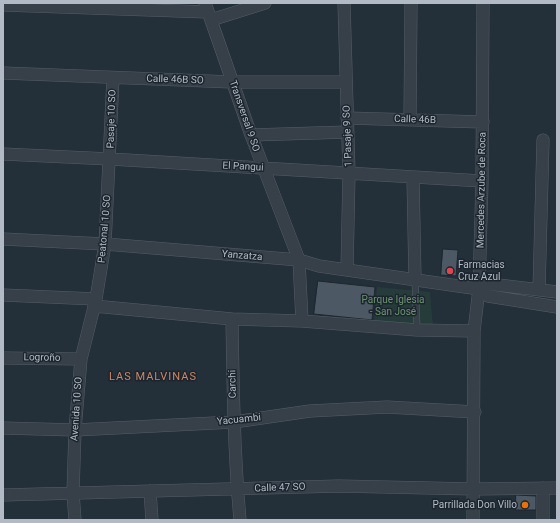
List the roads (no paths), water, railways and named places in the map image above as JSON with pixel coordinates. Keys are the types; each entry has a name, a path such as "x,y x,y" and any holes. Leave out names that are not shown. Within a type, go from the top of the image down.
{"street":[{"path":"3,5 208,12 265,3"},
{"name":"1 Pasaje 9 SO","path":"344,3 349,173 347,270"},
{"path":"410,120 411,3"},
{"name":"Mercedes Arzube de Roca","path":"473,520 475,412 474,331 479,289 482,181 482,3"},
{"name":"Transversal 9 SO","path":"208,12 251,136 299,260 302,321"},
{"name":"Calle 46B SO","path":"3,73 232,82 346,82"},
{"name":"Pasaje 10 SO","path":"110,159 114,78"},
{"name":"Calle 46B","path":"347,118 483,122"},
{"path":"251,136 348,132"},
{"path":"539,290 543,140"},
{"name":"El Pangui","path":"3,154 482,181"},
{"name":"Peatonal 10 SO","path":"95,303 105,244 110,159"},
{"path":"413,177 415,279"},
{"name":"Yanzatza","path":"3,239 105,244 299,260 319,266 479,289 488,296 557,307"},
{"name":"Yanzatza","path":"479,289 490,284 557,292"},
{"path":"3,295 95,303 232,320 302,321 417,330 474,331"},
{"name":"Avenida 10 SO","path":"75,520 73,493 75,430 81,359 95,303"},
{"name":"Carchi","path":"232,320 234,422 240,520"},
{"name":"Logroño","path":"3,358 81,359"},
{"name":"Yacuambi","path":"3,428 75,430 234,422 310,411 387,407 475,412"},
{"name":"Calle 47 SO","path":"3,494 339,486 474,489 557,488"},
{"path":"543,488 543,520"},
{"path":"150,491 152,520"}],"lane":[{"path":"415,279 417,330"}],"place":[{"name":"Farmacias Cruz Azul","path":"450,271"},
{"name":"Parrillada Don Villo","path":"525,505"}],"district":[{"name":"LAS MALVINAS","path":"153,377"}],"park label":[{"name":"Parque Iglesia - San José","path":"393,306"}]}
